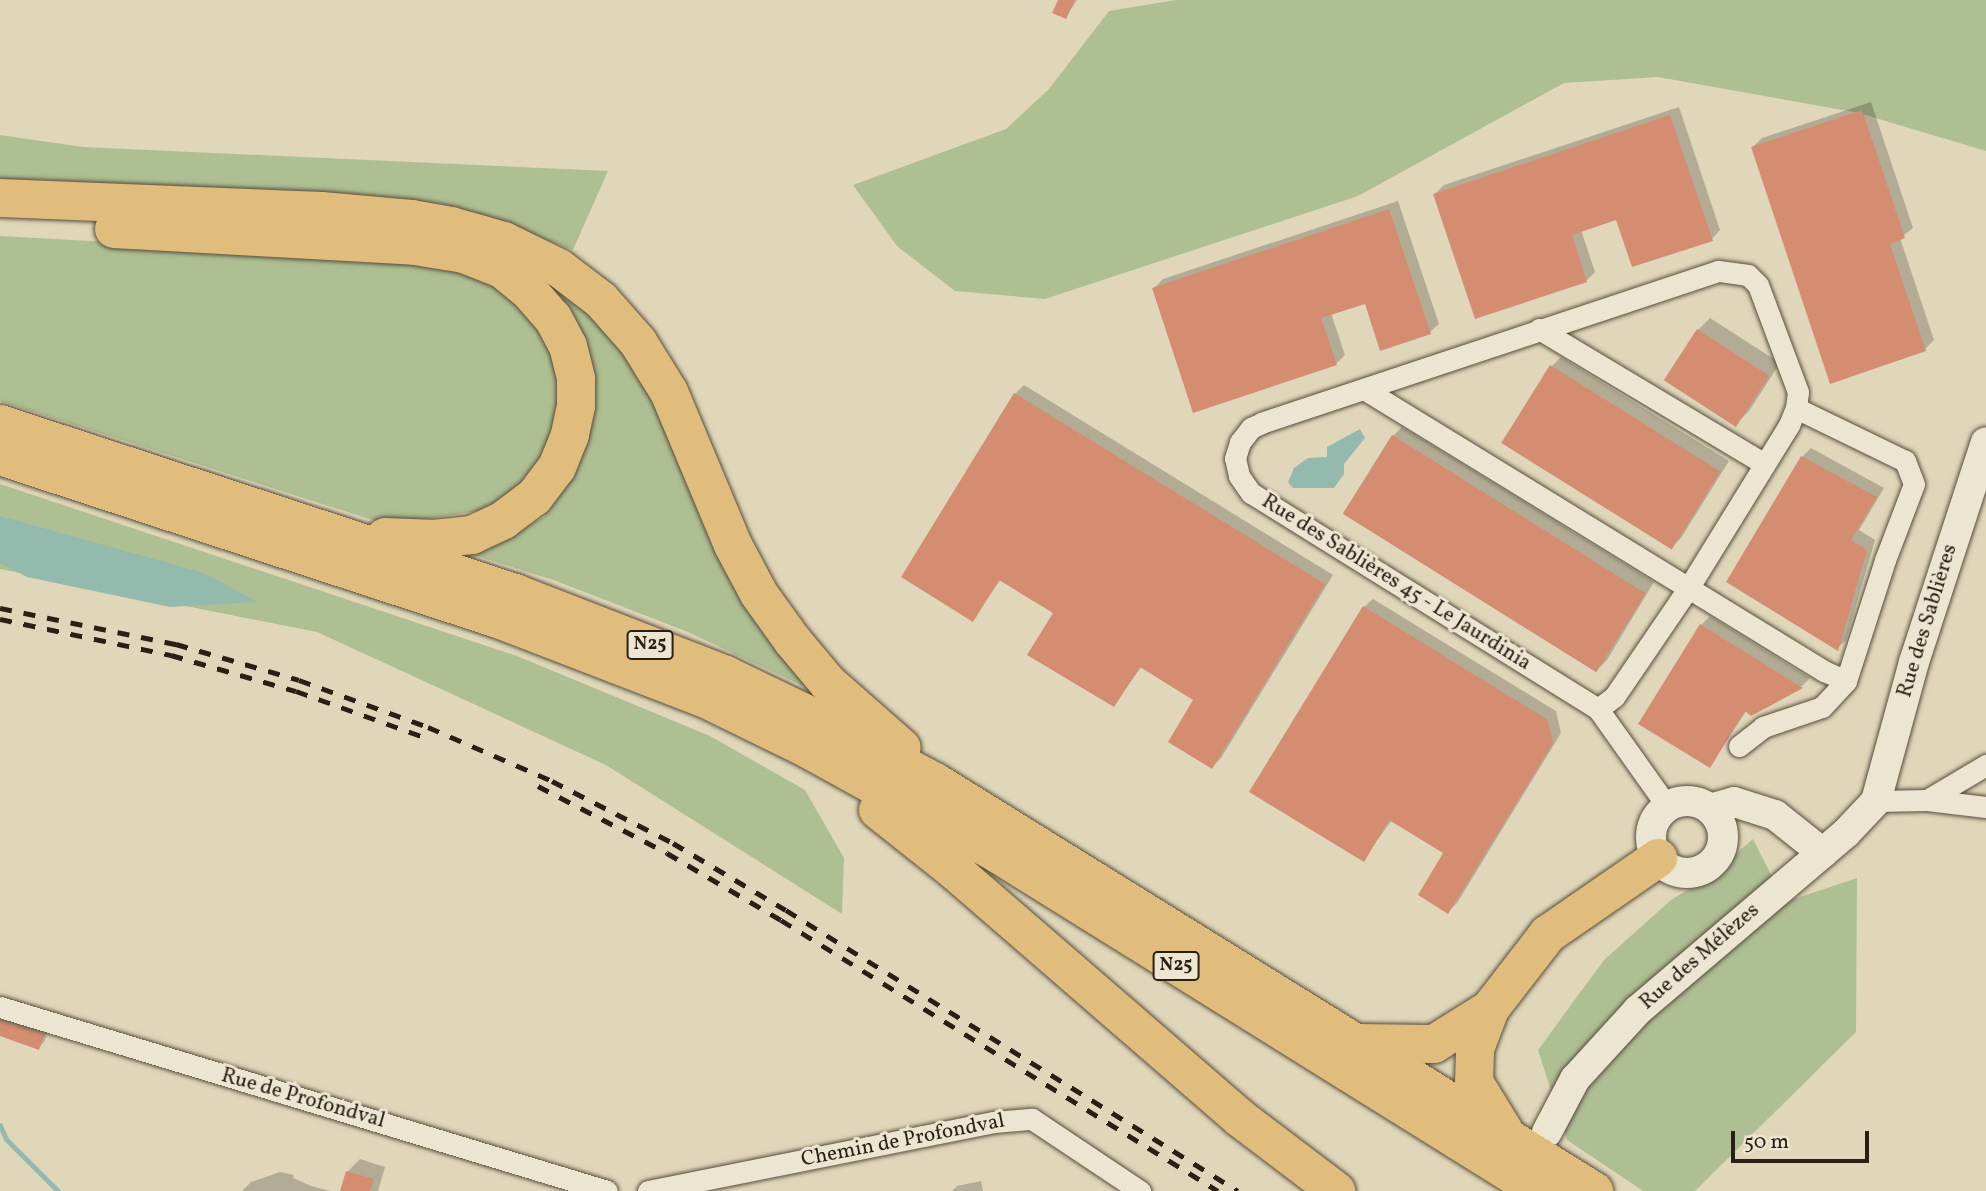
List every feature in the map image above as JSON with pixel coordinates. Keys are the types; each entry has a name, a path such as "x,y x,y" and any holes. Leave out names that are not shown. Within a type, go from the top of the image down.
{"highway":[{"path":"0,198 308,211 412,219 451,226 505,241 559,268 601,300 638,342 669,392 733,545 759,594 792,640 828,683 889,736 935,782"},
{"path":"0,221 415,246 464,254 490,264 502,269 530,292 553,318 568,346 576,379 576,406 570,435 557,467 534,497 504,520 472,535 436,539 352,538"},
{"name":"N25","path":"0,424 352,538 527,598 726,676 935,782 1594,1191"},
{"name":"N25","path":"0,456 501,620 706,699 808,749 998,854 1539,1191"},
{"path":"808,749 842,784 956,871 1240,1118 1336,1191"},
{"path":"1509,1139 1474,1082 1475,1049 1490,1009 1548,934 1658,858"},
{"path":"1354,1043 1434,1044 1490,1009"}],"street":[{"name":"Rue des Sablières 45 - Le Jaurdinia","path":"1665,808 1662,799 1598,709 1251,493 1239,477 1235,458 1240,442 1251,428 1718,271 1748,275 1758,285 1798,392 1796,408"},
{"path":"1539,329 1765,464"},
{"path":"1364,389 1824,671 1846,681"},
{"path":"1598,709 1614,697 1689,587 1789,425 1796,408 1906,461 1913,484 1846,681 1822,707 1763,727 1740,746"},
{"name":"Rue des Sablières","path":"1876,801 1914,662 1986,442"},
{"path":"1927,800 1986,765"},
{"path":"1876,801 1927,800 1986,807"},
{"name":"Rue des Mélèzes","path":"1547,1132 1575,1079 1638,1010 1731,928 1823,853 1876,801"},
{"path":"1680,802 1695,802 1716,821 1718,855 1700,870 1677,871 1658,858 1653,848 1652,826 1665,808 1680,802"},
{"path":"1716,821 1756,809 1776,815 1823,853"},
{"name":"Rue de Profondval","path":"0,1007 607,1191"},
{"name":"Chemin de Profondval","path":"648,1191 994,1122 1032,1119 1140,1191"}],"green space":[{"path":"1176,0 1986,0 1986,151 1859,113 1658,77 1564,83 1358,196 1045,299 955,291 897,246 853,185 1006,129 1049,89 1109,11"},
{"path":"0,135 83,147 608,171 573,250 490,218 0,182"},
{"path":"0,236 369,256 475,271 526,309 559,361 560,430 520,491 484,510 388,525 0,401"},
{"path":"530,266 592,312 641,369 820,694 688,632 556,581 471,554 544,517 585,447 594,372 575,316"},
{"path":"0,484 517,656 710,736 805,790 844,858 842,914 606,765 317,632 0,569"},
{"path":"1753,839 1785,902 1857,878 1856,1032 1695,1191 1643,1191 1567,1140 1538,1050 1604,960 1671,900 1709,877"}],"water":[{"path":"1360,429 1365,438 1344,464 1344,474 1334,488 1293,488 1288,482 1294,468 1308,458 1327,457 1327,447"},
{"path":"0,516 204,573 258,602 170,607 27,577 0,563"}],"building":[{"path":"1058,0 1075,0 1066,19 1052,13"},
{"path":"1862,110 1905,238 1890,244 1926,351 1830,384 1751,147"},
{"path":"1670,115 1713,241 1632,267 1616,220 1572,235 1587,282 1475,319 1433,194"},
{"path":"1389,209 1431,334 1380,351 1365,304 1321,318 1337,365 1193,413 1152,288"},
{"path":"1697,329 1769,376 1736,427 1664,380"},
{"path":"1550,365 1720,472 1672,550 1501,443"},
{"path":"1014,393 1325,584 1212,769 1168,742 1193,700 1140,667 1114,707 1027,655 1053,613 999,580 973,622 901,577"},
{"path":"1392,435 1646,593 1596,672 1343,514"},
{"path":"1801,456 1877,497 1851,540 1867,550 1838,651 1726,582"},
{"path":"1363,606 1548,720 1553,743 1448,914 1418,895 1443,853 1389,820 1364,862 1249,792"},
{"path":"1700,624 1803,688 1751,716 1745,711 1710,768 1638,724"},
{"path":"0,1021 45,1034 39,1050 0,1036"},
{"path":"346,1171 374,1179 370,1191 340,1191"}],"waterway":[{"path":"0,1125 6,1139 58,1191"}],"railway":[{"path":"0,608 176,644 299,680 428,727 552,781 673,843 786,910 1238,1191"},
{"path":"0,619 171,655 296,691 429,739"},
{"path":"538,786 667,853 781,920 1218,1191"}]}
